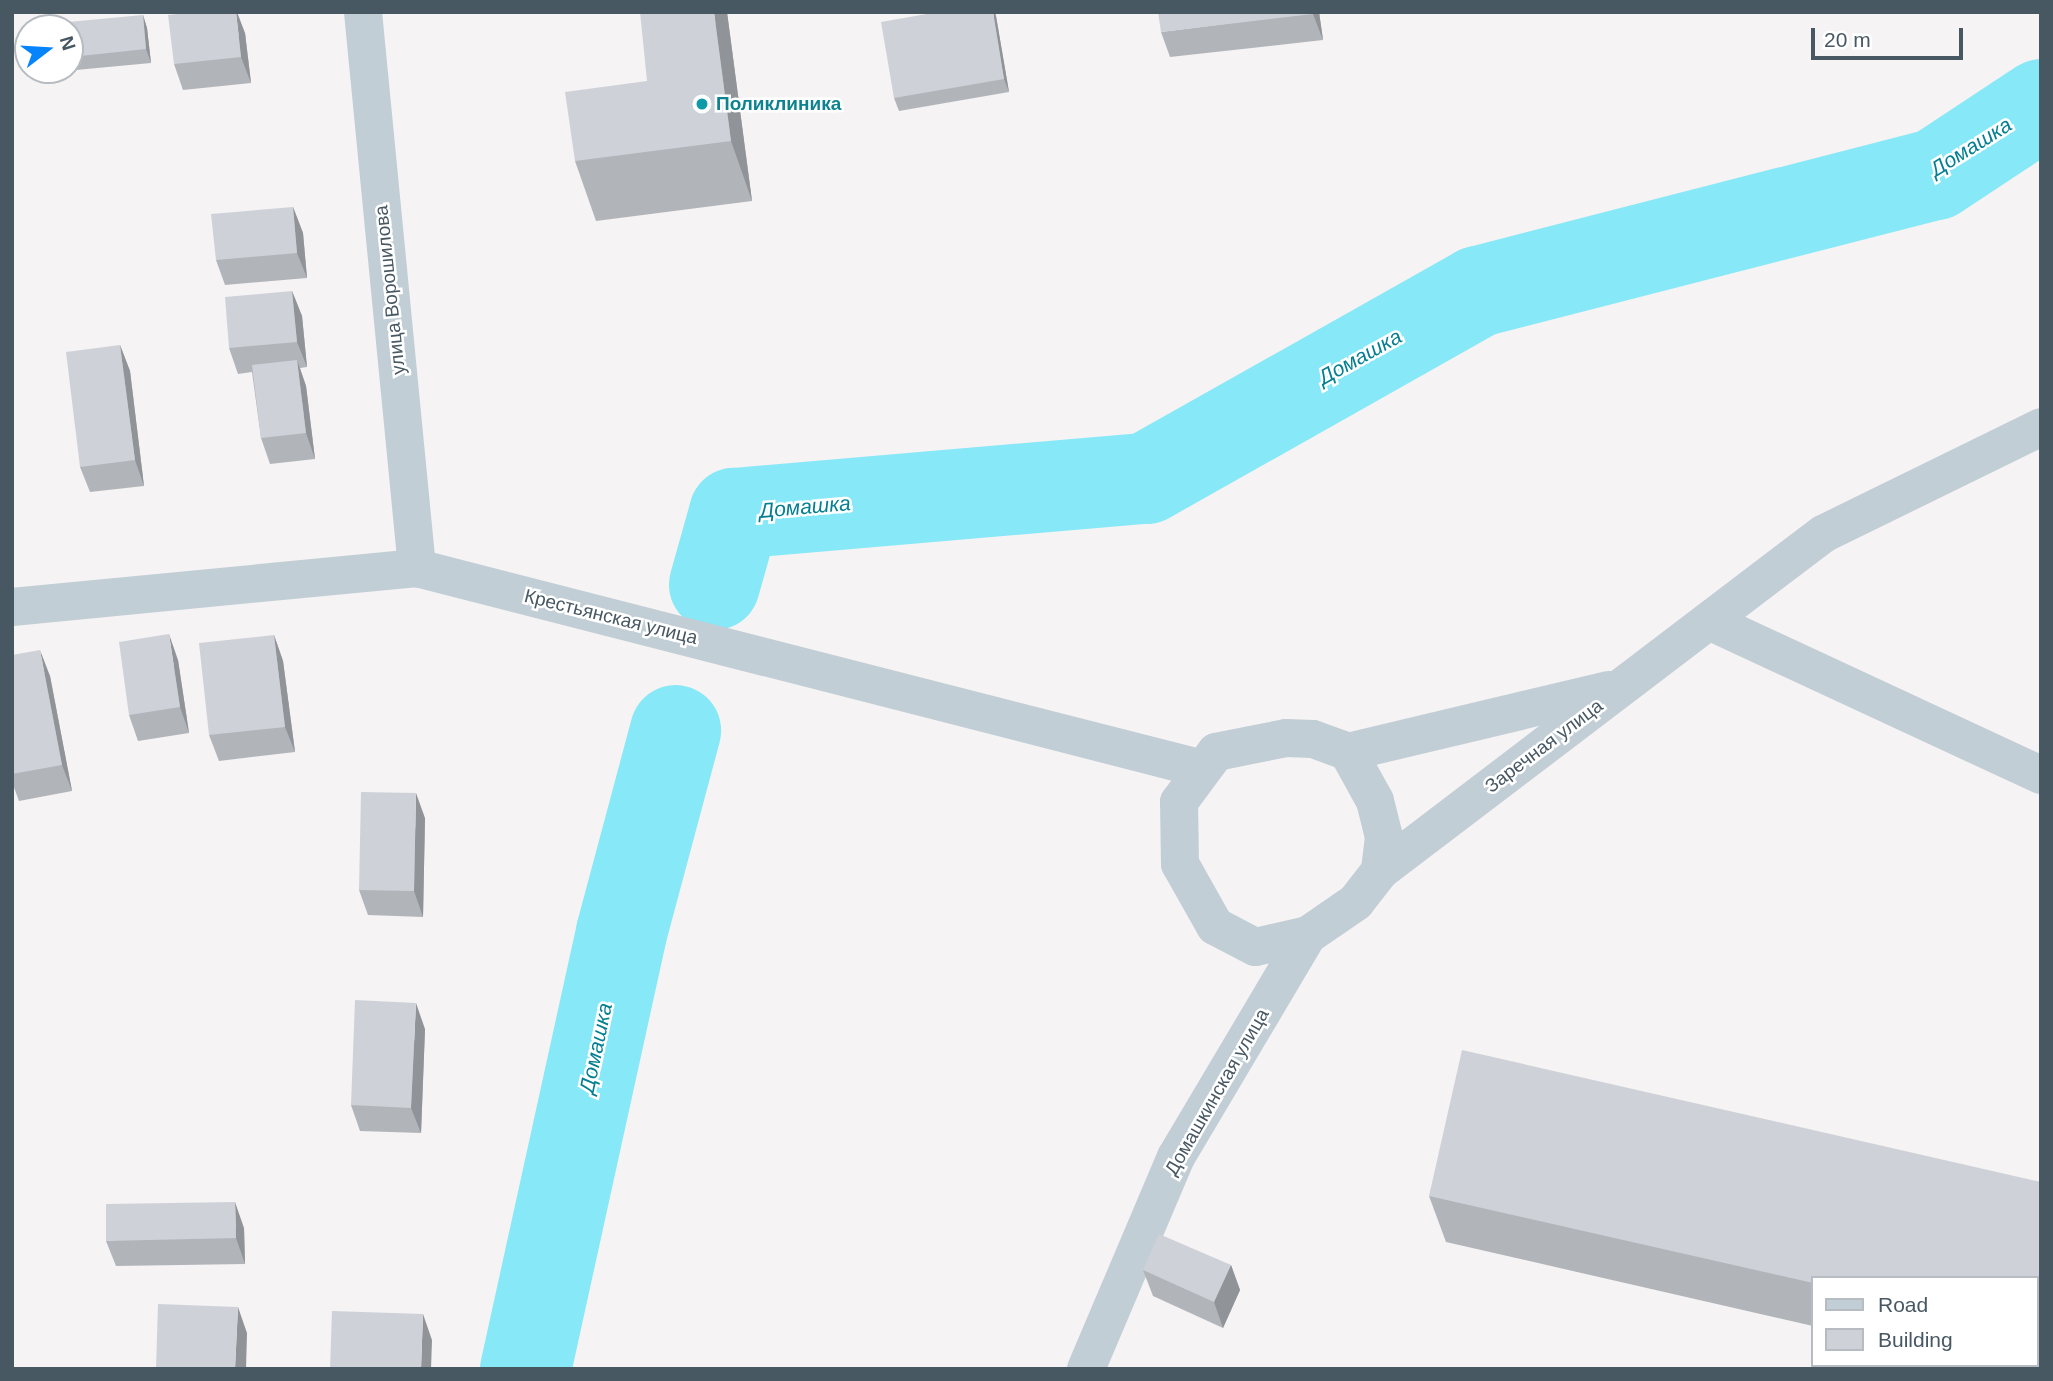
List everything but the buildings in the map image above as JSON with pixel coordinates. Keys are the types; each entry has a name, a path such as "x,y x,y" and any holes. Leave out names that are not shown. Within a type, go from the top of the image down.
{"street":[{"name":"улица Ворошилова","path":"363,12 417,568"},
{"name":"Заречная улица","path":"1380,871 1823,534 2041,427"},
{"name":"Крестьянская улица","path":"12,607 417,568 1199,768"},
{"path":"1709,621 2041,775"},
{"path":"1348,752 1376,801 1384,837 1380,871 1356,902 1308,935 1255,947 1215,926 1180,864 1179,802 1199,768 1216,752 1286,738 1313,739 1348,752 1621,687"},
{"name":"Домашкинская улица","path":"1086,1369 1176,1157 1308,935"}],"waterway":[{"name":"Домашка","path":"714,584 734,513 1146,478 1478,291 1935,174 2041,104"},
{"name":"Домашка","path":"525,1369 621,932 675,730"}],"place":[{"name":"Поликлиника","path":"702,104"}]}
